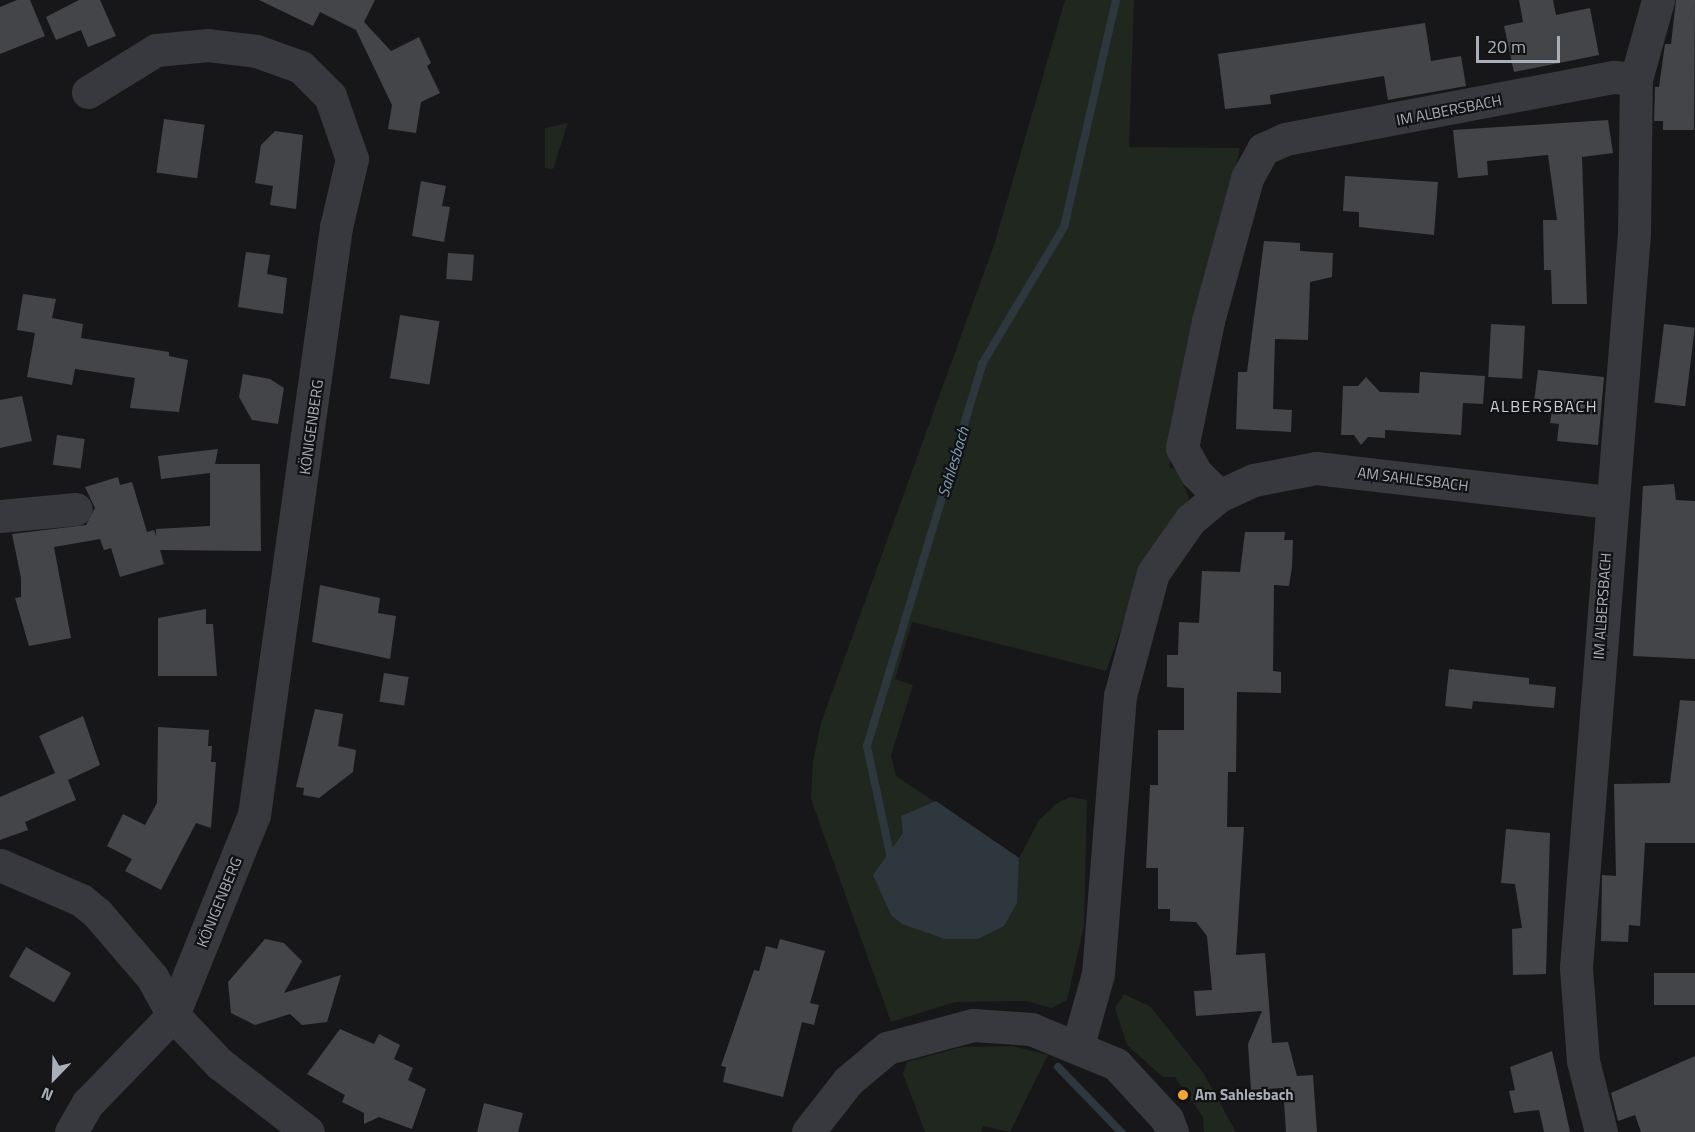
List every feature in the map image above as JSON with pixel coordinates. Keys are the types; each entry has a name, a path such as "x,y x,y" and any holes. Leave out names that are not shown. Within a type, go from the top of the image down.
{"street":[{"name":"IM ALBERSBACH","path":"1601,1132 1583,1061 1576,967 1610,502 1634,234 1636,79 1658,0"},
{"name":"KÖNIGENBERG","path":"88,92 156,50 208,45 256,51 300,67 330,96 352,159 336,227 254,815 173,1015"},
{"name":"IM ALBERSBACH","path":"1219,496 1196,473 1182,448 1217,288 1247,177 1263,149 1285,139 1614,77 1636,79"},
{"name":"AM SAHLESBACH","path":"1078,1045 1098,974 1120,696 1153,573 1190,520 1219,496 1254,480 1316,468 1610,502"},
{"path":"0,516 76,509"},
{"path":"0,865 81,900 97,913 152,977 173,1015 220,1064 308,1132"},
{"path":"71,1132 88,1103 173,1015"},
{"path":"808,1132 848,1081 887,1048 973,1025 1031,1029 1078,1045 1116,1064 1167,1119 1172,1132"}],"shaded area":[{"path":"1065,0 1134,0 1129,147 1240,148 1169,467 1178,470 1189,499 1138,581 1106,671 912,622 895,679 913,685 891,755 896,776 1019,858 1039,820 1056,804 1070,797 1087,800 1084,926 1067,1000 1052,1008 1026,1001 955,1002 891,1022 811,799 813,762 821,723 995,242"},
{"path":"568,123 553,169 545,168 545,128"},
{"path":"936,801 1019,858 1017,903 1004,926 978,939 945,939 902,924 891,915 873,875 903,833 901,816"},
{"path":"1124,994 1151,1007 1204,1074 1236,1132 1204,1132 1203,1117 1175,1077 1163,1077 1127,1045 1115,1008"},
{"path":"1013,1046 1048,1055 1010,1132 983,1126 981,1132 925,1132 903,1074 907,1062 962,1047"}],"building":[{"path":"17,0 30,0 45,36 0,54 0,7"},
{"path":"79,0 100,0 116,36 88,47 81,30 56,40 46,17"},
{"path":"259,0 375,0 364,22 391,51 419,37 431,63 427,66 440,93 421,102 416,133 388,129 392,105 356,30 320,12 313,26"},
{"path":"1519,0 1553,0 1556,15 1590,8 1599,55 1514,72 1504,26 1523,22"},
{"path":"1676,0 1695,0 1694,130 1663,130 1663,121 1654,121 1655,87 1659,87 1665,44 1671,44"},
{"path":"1425,23 1431,61 1461,56 1466,86 1388,100 1384,76 1270,95 1271,104 1225,109 1218,54"},
{"path":"164,119 205,125 197,178 156,172"},
{"path":"1608,120 1613,153 1582,157 1587,304 1552,304 1551,270 1544,270 1543,220 1557,220 1548,155 1487,161 1488,175 1458,178 1453,130"},
{"path":"275,131 303,135 296,209 270,205 273,186 255,183 261,145"},
{"path":"1345,176 1438,182 1434,235 1359,227 1359,212 1343,211"},
{"path":"421,181 446,186 442,206 450,207 444,242 412,236"},
{"path":"1264,241 1300,243 1300,251 1333,253 1332,277 1310,282 1308,340 1275,339 1273,409 1292,410 1291,432 1236,429 1238,372 1247,372"},
{"path":"246,252 270,255 267,274 287,278 283,314 238,307"},
{"path":"448,253 474,255 472,281 446,279"},
{"path":"23,294 56,299 52,318 83,324 81,338 169,352 169,356 188,360 179,412 130,408 135,378 75,369 72,385 27,377 35,333 17,330"},
{"path":"400,315 440,321 429,384 390,378"},
{"path":"1491,324 1525,326 1522,379 1488,377"},
{"path":"1664,324 1695,328 1685,406 1654,402"},
{"path":"1538,370 1604,377 1598,445 1557,441 1559,424 1550,423 1553,405 1534,402"},
{"path":"1420,372 1485,376 1483,404 1463,403 1461,435 1385,430 1385,438 1368,437 1361,445 1354,435 1341,435 1343,386 1358,386 1366,377 1380,392 1419,393"},
{"path":"243,374 270,379 284,388 278,424 252,420 239,397"},
{"path":"22,396 32,441 0,448 0,400"},
{"path":"57,435 85,439 81,469 53,465"},
{"path":"218,449 215,464 260,464 261,551 160,550 164,564 120,577 111,548 104,550 100,539 54,547 71,638 29,646 15,598 21,597 21,578 12,534 86,525 95,508 85,487 118,477 120,485 132,482 147,532 154,530 156,536 156,529 210,526 210,473 161,479 158,456"},
{"path":"1674,484 1676,500 1695,501 1695,659 1633,656 1643,486"},
{"path":"1245,532 1285,532 1284,540 1293,540 1289,586 1274,585 1273,671 1281,672 1281,693 1237,692 1236,772 1228,772 1227,827 1244,827 1236,955 1265,953 1272,1043 1288,1042 1297,1076 1313,1075 1317,1132 1286,1132 1283,1088 1251,1090 1248,1044 1262,1011 1196,1016 1194,991 1212,990 1207,936 1196,922 1170,921 1170,909 1158,909 1158,868 1146,868 1150,785 1158,785 1158,730 1184,730 1184,688 1167,687 1167,655 1178,655 1179,622 1199,623 1202,571 1240,572"},
{"path":"320,585 380,598 378,613 396,616 390,659 312,642"},
{"path":"206,609 206,624 213,624 217,676 158,676 158,618"},
{"path":"1449,669 1529,678 1529,684 1556,687 1554,708 1473,701 1472,709 1445,706"},
{"path":"384,673 409,677 404,706 379,702"},
{"path":"1680,700 1695,701 1695,843 1645,843 1640,926 1629,925 1628,942 1601,941 1602,875 1616,876 1614,784 1670,783"},
{"path":"315,709 343,714 338,746 356,750 353,772 319,798 303,795 304,788 296,787"},
{"path":"83,716 100,765 68,780 76,800 25,822 28,830 0,840 0,797 55,773 39,736"},
{"path":"158,727 209,730 208,746 212,746 211,762 216,762 211,828 196,823 161,890 125,871 132,859 107,846 123,814 145,825 157,803"},
{"path":"1506,829 1550,833 1546,974 1513,975 1512,929 1522,928 1515,884 1501,883"},
{"path":"265,939 284,943 302,961 284,993 341,975 327,1022 302,1025 290,1014 255,1025 231,1013 228,982"},
{"path":"780,939 825,951 810,1003 819,1005 814,1025 802,1022 783,1097 723,1082 726,1067 721,1066 754,970 759,971 766,946 777,949"},
{"path":"26,947 71,973 54,1002 9,976"},
{"path":"1654,973 1695,973 1695,1005 1654,1005"},
{"path":"340,1029 374,1044 379,1034 400,1045 394,1059 413,1068 408,1080 426,1089 412,1129 379,1117 364,1124 364,1113 342,1102 345,1095 307,1074"},
{"path":"1552,1051 1570,1132 1544,1132 1539,1110 1514,1113 1509,1091 1515,1090 1510,1067"},
{"path":"1695,1056 1695,1132 1641,1132 1635,1115 1618,1121 1611,1093"},
{"path":"484,1103 523,1113 518,1132 477,1132"}],"waterway":[{"name":"Sahlesbach","path":"892,863 867,746 982,364 1064,227 1116,0"},
{"name":"Sahlesbach","path":"1058,1067 1121,1132"}],"place":[{"name":"Am Sahlesbach","path":"1183,1095"}],"district":[{"name":"ALBERSBACH","path":"1544,406"}]}
